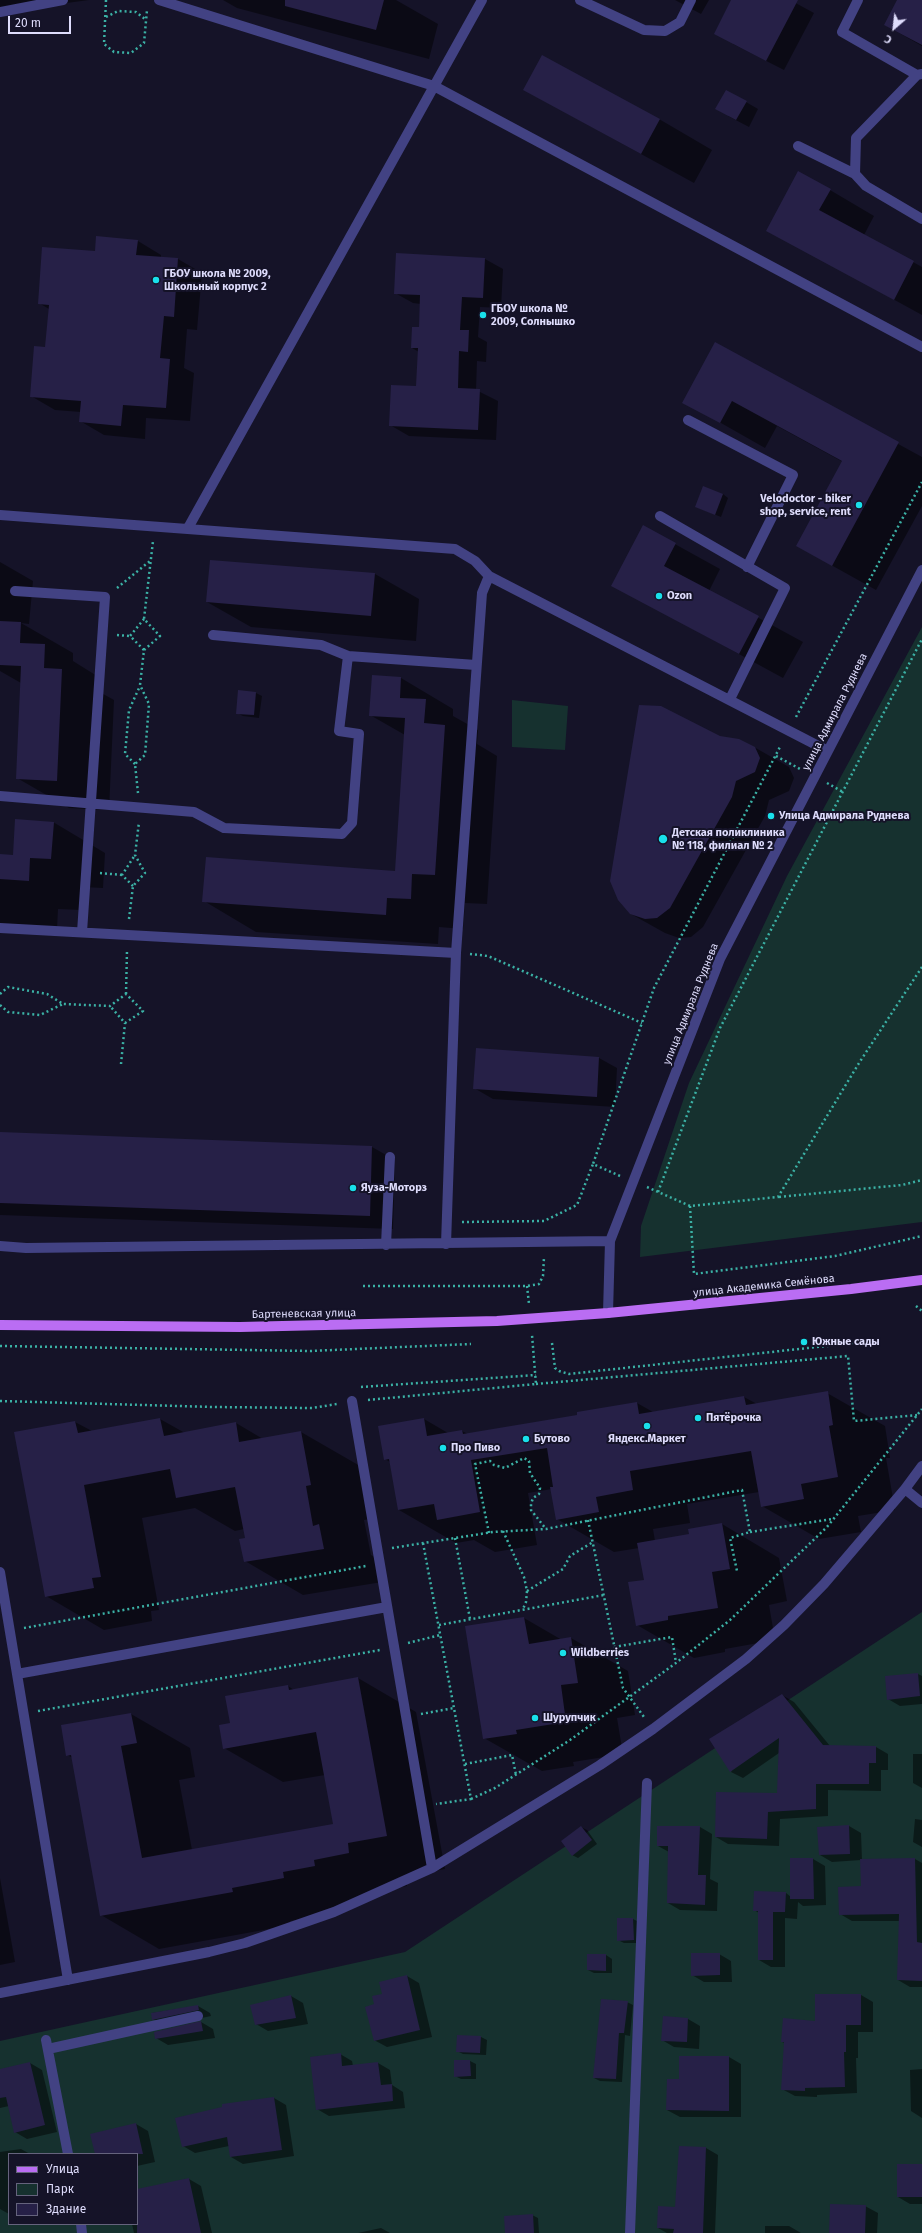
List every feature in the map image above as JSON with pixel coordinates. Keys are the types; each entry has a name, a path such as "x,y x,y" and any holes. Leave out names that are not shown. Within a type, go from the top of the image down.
{"main road":[{"name":"улица Академика Семёнова","path":"608,1313 920,1282"},
{"name":"Бартеневская улица","path":"0,1325 240,1327 497,1321 608,1313"}],"street":[{"path":"0,12 63,0"},
{"path":"160,0 434,86 922,347"},
{"path":"188,528 482,0"},
{"path":"580,0 644,30 665,31 680,22 691,0"},
{"path":"855,174 856,138 919,75 842,32 858,0"},
{"path":"798,146 855,174 866,186 922,219"},
{"path":"688,420 793,475 747,567"},
{"path":"0,515 456,549 475,560 488,576 730,699 828,751"},
{"path":"660,516 784,588 730,699"},
{"name":"улица Адмирала Руднева","path":"608,1313 610,1241 720,959 922,570"},
{"path":"446,1244 456,953 482,593 488,576"},
{"path":"15,591 105,597 82,932"},
{"path":"213,635 322,644 348,656 476,665"},
{"path":"0,796 194,812 224,828 342,834 352,823 359,734 339,731 348,656"},
{"path":"0,928 456,953"},
{"path":"386,1245 390,1156"},
{"path":"0,1246 26,1248 386,1245 610,1241"},
{"path":"352,1401 432,1868"},
{"path":"0,1993 208,1952 245,1942 334,1912 432,1868 549,1797 653,1729 746,1659 784,1625 848,1557 905,1489 922,1466"},
{"path":"905,1489 922,1503"},
{"path":"0,1572 68,1980"},
{"path":"17,1674 387,1607"},
{"path":"630,2233 647,1783"},
{"path":"68,2153 47,2045 198,2016"}],"path":[{"path":"106,0 104,44 114,52 131,53 144,43 147,6"},
{"path":"106,17 118,11 136,12 146,19"},
{"path":"447,1222 544,1220 577,1205 593,1164 654,988 789,730 922,482"},
{"path":"144,650 130,636 144,619 155,526"},
{"path":"105,597 151,561"},
{"path":"122,875 135,855 140,807 135,764 125,754 129,710 140,685 144,650 160,636 144,619"},
{"path":"658,1192 720,1028 922,639"},
{"path":"135,764 145,755 149,704 140,685"},
{"path":"125,1022 143,1011 126,994 128,935 133,886 145,873 135,855"},
{"path":"86,872 122,875 133,886"},
{"path":"456,953 488,956 642,1023"},
{"path":"778,1197 859,1063 922,967"},
{"path":"0,994 8,987 46,994 63,1004"},
{"path":"0,1005 8,1012 40,1015 63,1004 110,1006 126,994"},
{"path":"110,1006 125,1022 121,1064"},
{"path":"593,1164 690,1206 902,1185 922,1180"},
{"path":"690,1206 694,1274 835,1256 922,1236"},
{"path":"363,1286 527,1286 539,1284 543,1276 544,1220"},
{"path":"527,1286 536,1384"},
{"path":"916,1306 922,1311"},
{"path":"552,1343 555,1368 569,1374 854,1343"},
{"path":"0,1346 310,1351 471,1344"},
{"path":"0,1401 312,1408 352,1401 848,1356 854,1421 918,1415"},
{"path":"352,1388 536,1375"},
{"path":"422,1806 471,1799 495,1788 570,1740 676,1663 730,1620 834,1519 922,1409"},
{"path":"489,1533 475,1464 490,1461 505,1468 524,1458 529,1461 530,1473 540,1488 539,1494 533,1498 531,1510 546,1529"},
{"path":"377,1549 503,1531 546,1529 742,1490 750,1532"},
{"path":"737,1571 730,1538 750,1532 834,1519"},
{"path":"588,1520 623,1688 653,1729"},
{"path":"503,1531 522,1568 527,1591 526,1602 523,1609"},
{"path":"455,1538 470,1619"},
{"path":"527,1591 563,1568 570,1556 593,1542"},
{"path":"423,1543 471,1799"},
{"path":"10,1630 380,1563"},
{"path":"439,1625 604,1595"},
{"path":"24,1714 394,1647 440,1635"},
{"path":"614,1646 672,1637 676,1663"},
{"path":"406,1717 454,1708"},
{"path":"465,1764 512,1755 516,1775"}],"green space":[{"path":"922,627 922,1222 640,1257 641,1226 689,1083 787,876"},
{"path":"512,700 568,706 565,750 512,747"},
{"path":"922,1612 922,2233 0,2233 0,2041 405,1952"}],"building":[{"path":"285,0 384,0 376,30 285,6"},
{"path":"731,0 798,0 766,61 714,34"},
{"path":"897,0 922,0 922,45 884,25"},
{"path":"542,55 660,119 641,154 523,90"},
{"path":"726,90 747,101 736,120 715,109"},
{"path":"798,171 831,189 819,210 914,261 894,300 766,231"},
{"path":"96,236 138,240 136,255 178,258 174,317 164,316 160,358 170,359 166,408 123,405 121,426 79,422 81,401 30,397 34,346 45,347 49,305 38,304 42,247 95,251"},
{"path":"396,253 485,258 483,298 462,297 460,330 469,330 468,352 459,351 458,388 480,389 478,430 389,426 391,385 416,386 418,348 411,348 412,327 419,327 420,295 394,294"},
{"path":"715,342 899,442 832,566 796,546 842,461 732,401 720,423 682,403"},
{"path":"703,486 723,494 715,515 695,507"},
{"path":"643,525 676,543 664,566 759,616 739,654 611,586"},
{"path":"210,560 375,573 371,616 206,602"},
{"path":"0,621 21,622 20,643 45,644 44,668 62,669 57,781 16,779 21,666 0,665"},
{"path":"372,675 401,677 400,698 426,699 424,723 445,725 435,875 412,874 411,899 387,898 386,915 202,902 206,857 395,871 405,718 369,716"},
{"path":"238,690 256,692 254,715 236,714"},
{"name":"Детская поликлиника № 118, филиал № 2","path":"639,705 661,706 720,736 739,739 755,747 760,758 755,772 736,781 732,797 670,908 657,918 645,919 630,914 618,900 610,881"},
{"path":"15,819 54,822 51,859 30,858 29,881 0,879 0,854 13,855"},
{"path":"476,1048 599,1057 597,1097 473,1089"},
{"path":"0,1132 372,1146 370,1216 0,1203"},
{"path":"828,1391 833,1425 829,1426 838,1477 801,1484 804,1499 761,1507 751,1451 630,1471 633,1490 596,1497 599,1512 556,1520 550,1487 553,1487 547,1448 471,1460 480,1512 437,1520 434,1504 398,1510 389,1459 384,1460 378,1426 424,1418 427,1436 462,1430 463,1434 577,1415 577,1412 637,1402 639,1414 744,1396 746,1405"},
{"path":"160,1418 164,1436 236,1422 239,1442 301,1431 311,1485 306,1486 313,1526 319,1524 324,1549 244,1562 239,1539 245,1538 235,1487 176,1498 170,1469 84,1485 101,1577 92,1578 94,1588 45,1597 14,1432 75,1421 78,1433"},
{"path":"722,1523 730,1569 712,1572 718,1608 668,1616 668,1620 636,1626 628,1582 644,1580 637,1543 689,1534 688,1529"},
{"path":"524,1617 529,1644 571,1637 578,1683 561,1685 566,1722 516,1730 517,1734 483,1739 465,1626"},
{"path":"918,1673 920,1696 887,1700 885,1676"},
{"path":"358,1677 387,1836 348,1843 349,1853 314,1860 315,1866 283,1872 284,1878 232,1888 233,1892 100,1916 71,1755 66,1756 61,1725 131,1713 137,1743 121,1746 142,1858 333,1824 316,1732 223,1749 219,1725 230,1723 225,1696 288,1685 289,1690"},
{"path":"782,1694 823,1745 876,1746 876,1763 869,1763 869,1784 816,1784 816,1809 768,1812 767,1839 715,1837 716,1792 777,1793 779,1738 730,1772 709,1739"},
{"path":"849,1825 850,1854 819,1855 817,1827"},
{"path":"581,1826 592,1840 572,1856 561,1841"},
{"path":"657,1826 700,1826 698,1875 706,1875 705,1905 667,1903 668,1846 657,1846"},
{"path":"790,1858 813,1858 814,1899 790,1899"},
{"path":"915,1858 917,1942 922,1943 922,1981 897,1980 899,1914 839,1915 838,1887 861,1886 860,1859"},
{"path":"754,1891 786,1892 785,1912 773,1912 773,1960 758,1960 758,1911 753,1911"},
{"path":"617,1918 633,1918 634,1940 617,1941"},
{"path":"691,1953 720,1953 720,1975 691,1976"},
{"path":"587,1954 606,1954 606,1971 587,1970"},
{"path":"407,1975 420,2030 374,2041 365,2007 374,2004 372,1996 382,1994 379,1982"},
{"path":"815,1994 861,1994 861,2025 846,2025 846,2052 844,2052 845,2087 805,2088 805,2091 781,2090 784,2042 781,2042 783,2018 815,2021"},
{"path":"291,1995 296,2018 255,2025 250,2005"},
{"path":"601,1999 628,2001 624,2033 619,2033 616,2079 593,2078"},
{"path":"198,2005 199,2010 152,2020 151,2013"},
{"path":"663,2016 688,2018 687,2042 661,2041"},
{"path":"201,2021 203,2031 155,2039 154,2032"},
{"path":"457,2035 481,2036 480,2053 456,2052"},
{"path":"341,2053 342,2066 378,2062 381,2085 392,2084 393,2101 316,2110 310,2057"},
{"path":"679,2056 729,2056 729,2111 666,2110 667,2079 679,2079"},
{"path":"454,2060 470,2060 471,2076 454,2077"},
{"path":"30,2062 45,2125 14,2133 6,2097 0,2098 0,2069"},
{"path":"274,2097 282,2150 230,2157 227,2137 182,2147 175,2118 222,2107 222,2104"},
{"path":"136,2123 143,2154 95,2153 90,2134"},
{"path":"679,2146 706,2147 703,2233 673,2233 674,2229 657,2228 658,2206 675,2207"},
{"path":"897,2164 922,2164 922,2197 897,2197"},
{"path":"189,2178 201,2233 137,2233 138,2189"},
{"path":"830,2204 866,2205 865,2233 829,2233"},
{"path":"533,2214 534,2233 505,2233 504,2216"}],"place":[{"name":"ГБОУ школа № 2009, Школьный корпус 2","path":"156,280"},
{"name":"ГБОУ школа № 2009, Солнышко","path":"483,315"},
{"name":"Velodoctor - biker shop, service, rent","path":"859,505"},
{"name":"Ozon","path":"659,596"},
{"name":"Улица Адмирала Руднева","path":"771,816"},
{"name":"Детская поликлиника № 118, филиал № 2","path":"663,839"},
{"name":"Яуза-Моторз","path":"353,1188"},
{"name":"Южные сады","path":"804,1342"},
{"name":"Пятёрочка","path":"698,1418"},
{"name":"Яндекс.Маркет","path":"647,1426"},
{"name":"Бутово","path":"526,1439"},
{"name":"Про Пиво","path":"443,1448"},
{"name":"Wildberries","path":"563,1653"},
{"name":"Шурупчик","path":"535,1718"}]}
